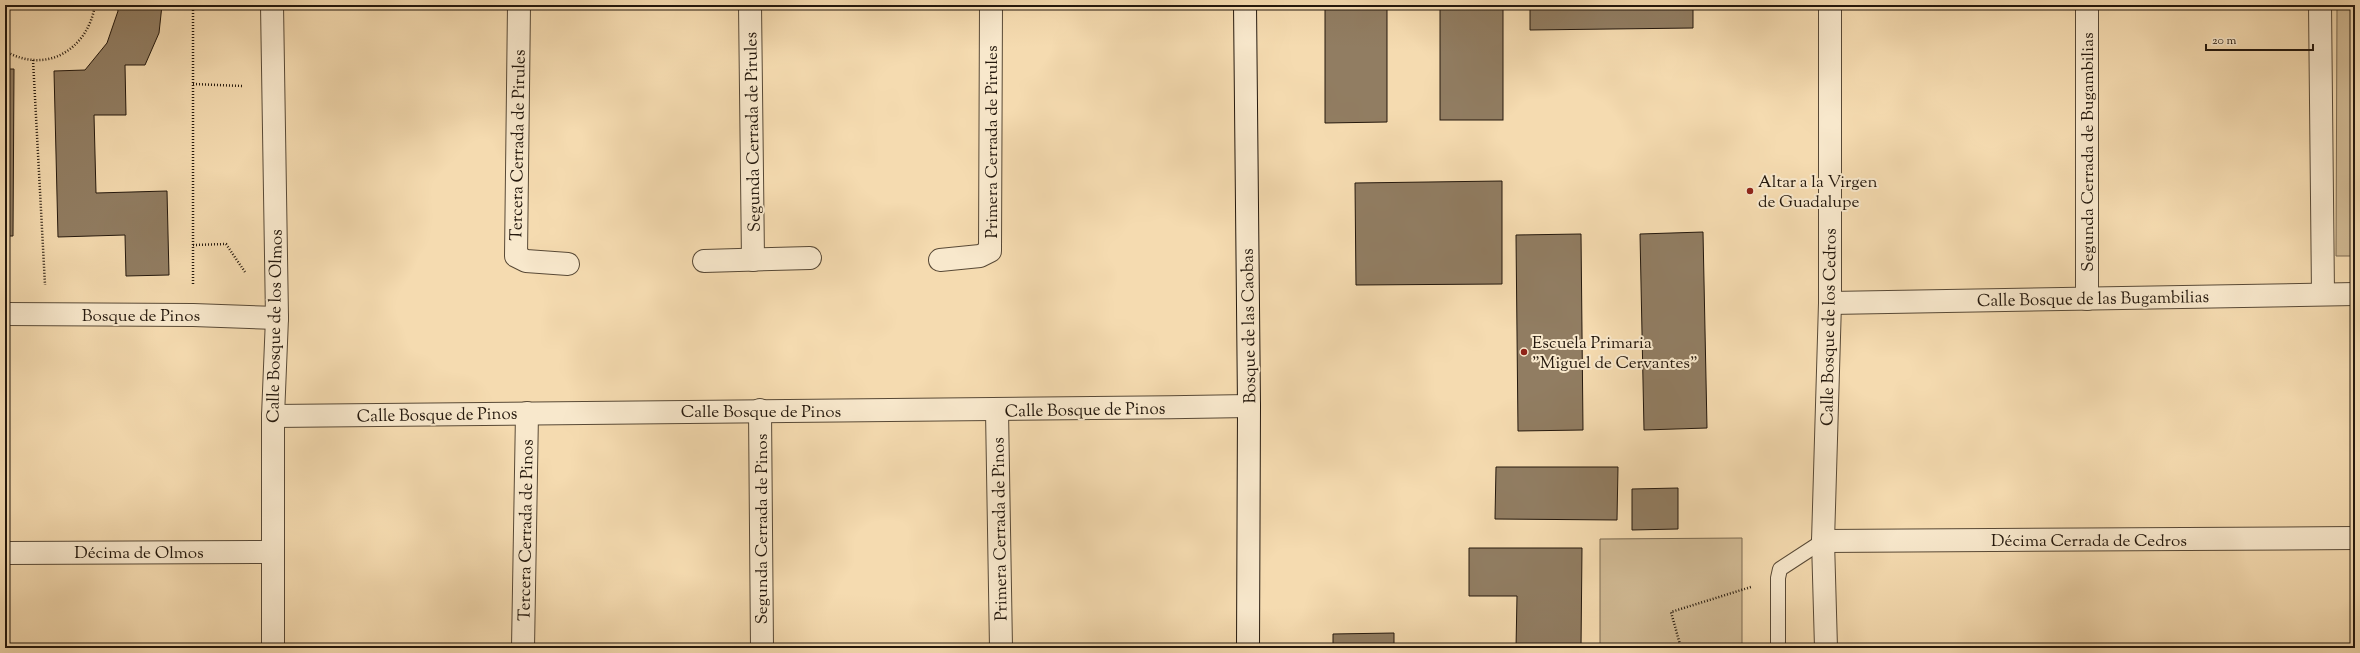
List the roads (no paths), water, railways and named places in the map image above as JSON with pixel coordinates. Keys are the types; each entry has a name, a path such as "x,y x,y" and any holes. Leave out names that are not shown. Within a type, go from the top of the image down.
{"street":[{"name":"Calle Bosque de los Olmos","path":"272,5 277,318 273,416 273,648"},
{"name":"Tercera Cerrada de Pirules","path":"519,5 516,256 526,261 568,264"},
{"name":"Segunda Cerrada de Pirules","path":"750,5 753,260"},
{"name":"Primera Cerrada de Pirules","path":"940,260 980,256 990,251 991,5"},
{"name":"Bosque de las Caobas","path":"1245,5 1249,406 1248,648"},
{"name":"Calle Bosque de los Cedros","path":"1826,648 1823,541 1830,303 1830,5"},
{"name":"Segunda Cerrada de Bugambilias","path":"2087,5 2087,299"},
{"path":"2320,5 2323,294"},
{"path":"704,261 810,258"},
{"name":"Calle Bosque de las Bugambilias","path":"1830,303 2355,294"},
{"name":"Bosque de Pinos","path":"5,314 46,316 193,315 277,318"},
{"name":"Calle Bosque de Pinos","path":"273,416 760,410 997,411 1249,406"},
{"name":"Segunda Cerrada de Pinos","path":"760,410 762,648"},
{"name":"Primera Cerrada de Pinos","path":"997,411 1001,648"},
{"name":"Tercera Cerrada de Pinos","path":"523,648 527,413"},
{"name":"Décima Cerrada de Cedros","path":"1823,541 2355,538"},
{"name":"Décima de Olmos","path":"5,553 272,552"}],"lane":[{"path":"1778,648 1778,578 1780,569 1823,541"}],"place":[{"name":"Altar a la Virgen de Guadalupe","path":"1750,191"},
{"name":"Escuela Primaria \"Miguel de Cervantes\"","path":"1524,352"}]}
